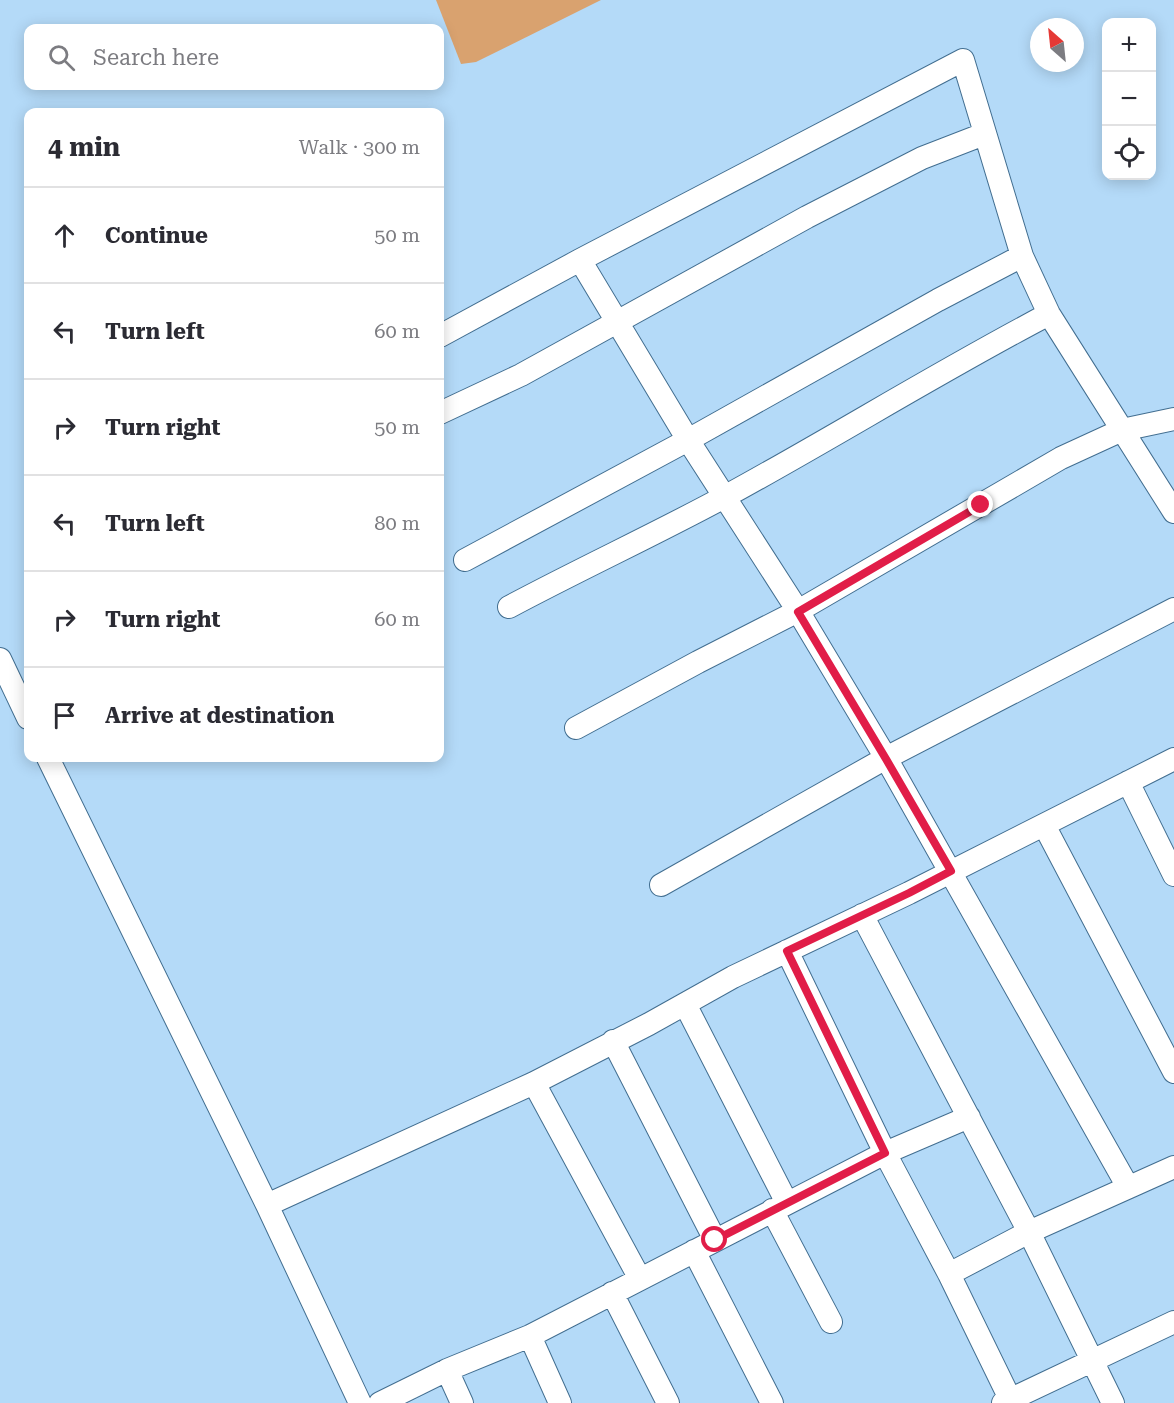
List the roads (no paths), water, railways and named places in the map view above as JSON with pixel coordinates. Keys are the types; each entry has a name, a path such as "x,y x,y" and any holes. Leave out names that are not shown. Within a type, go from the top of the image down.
{"street":[{"path":"444,334 580,260 963,60 1022,256 1049,314 1174,512"},
{"path":"444,411 520,375 708,270 859,190 922,158 984,134"},
{"path":"465,560 1022,256"},
{"path":"580,260 688,440 798,612 886,759 1128,1187"},
{"path":"509,607 725,496 1049,314"},
{"path":"576,728 698,662 798,612 1060,458 1122,430 1174,419"},
{"path":"661,885 886,759 1174,609"},
{"path":"0,659 24,710"},
{"path":"267,1205 534,1083 733,977 1174,759"},
{"path":"50,762 267,1205 360,1403"},
{"path":"1128,782 1174,875"},
{"path":"1044,825 1174,1072"},
{"path":"862,915 1029,1232 1113,1403"},
{"path":"787,951 885,1153 949,1274 1008,1402 1174,1322"},
{"path":"686,1004 831,1322"},
{"path":"613,1041 715,1240"},
{"path":"534,1083 640,1279"},
{"path":"380,1403 447,1370 530,1336 885,1153 969,1116"},
{"path":"949,1274 1029,1232 1174,1167"},
{"path":"694,1251 772,1403"},
{"path":"612,1293 668,1403"},
{"path":"530,1336 560,1403"},
{"path":"447,1370 462,1403"}]}
